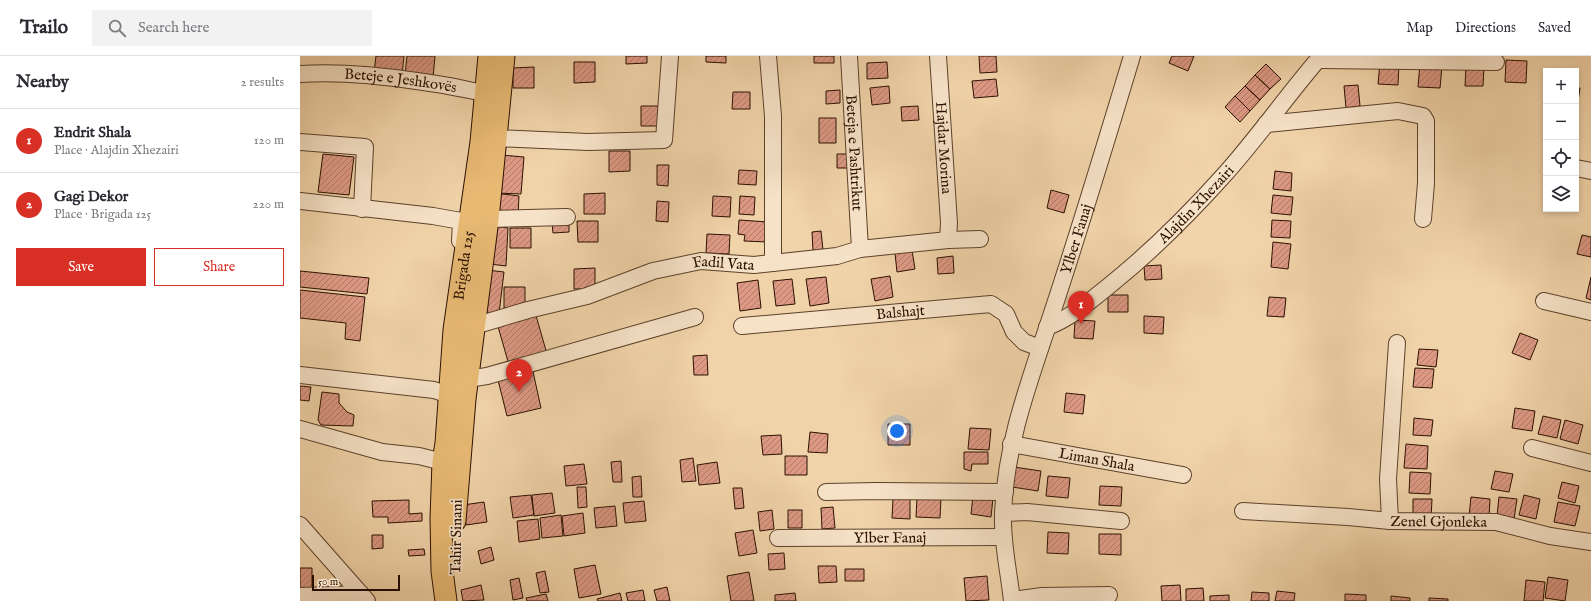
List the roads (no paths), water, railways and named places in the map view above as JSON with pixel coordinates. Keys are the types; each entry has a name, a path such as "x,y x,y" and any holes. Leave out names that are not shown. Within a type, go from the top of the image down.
{"main road":[{"name":"Brigada 125","path":"448,470 468,379 488,219 495,138 493,94 489,56"},
{"name":"Brigada 125","path":"448,470 446,443 454,330 481,142 504,56"},
{"name":"Tahir Sinani","path":"446,601 442,571 441,518 448,470"},
{"name":"Tahir Sinani","path":"448,470 455,524 455,572 457,601"}],"street":[{"path":"495,138 588,142 664,140 670,56"},
{"path":"768,56 773,116 773,263"},
{"name":"Beteja e Pashtrikut","path":"849,56 860,249"},
{"name":"Hajdar Morina","path":"938,56 949,223 948,240"},
{"name":"Ylber Fanaj","path":"1012,601 1002,537 1005,492 1011,444 1018,415 1132,56"},
{"path":"1319,58 1496,62"},
{"name":"Alajdin Xhezairi","path":"1047,327 1065,319 1127,271 1179,222 1226,173 1319,58"},
{"name":"Beteje e Jeshkovës","path":"300,74 357,74 437,84 493,94"},
{"path":"1266,124 1398,111 1422,116 1426,121 1426,183 1423,219"},
{"path":"300,142 365,147 362,208"},
{"path":"1579,169 1591,171"},
{"path":"300,201 433,216 461,221 460,290"},
{"path":"488,219 567,217"},
{"name":"Fadil Vata","path":"474,326 528,310 587,296 653,271 701,260 754,265 837,256 860,249 948,240 980,239"},
{"path":"1544,301 1591,312"},
{"name":"Balshajt","path":"742,326 991,304 1006,314 1014,332 1024,342 1040,348"},
{"path":"468,379 487,376 695,317"},
{"name":"Zenel Gjonleka","path":"1397,343 1388,479 1390,521 1496,522 1550,536 1591,542"},
{"path":"300,375 434,390 449,394"},
{"path":"300,430 382,452 419,456 448,470"},
{"name":"Liman Shala","path":"1011,444 1183,474"},
{"path":"1532,448 1591,463"},
{"path":"826,492 1005,492"},
{"path":"1003,513 1027,512 1121,521"},
{"path":"1243,512 1348,517 1390,521"},
{"path":"300,524 364,598"},
{"name":"Ylber Fanaj","path":"778,538 1002,537"},
{"path":"1012,601 1042,596 1109,595"},
{"path":"300,596 364,598"}],"place":[{"name":"Endrit Shala","path":"1081,324"},
{"name":"Gagi Dekor","path":"519,392"}]}
